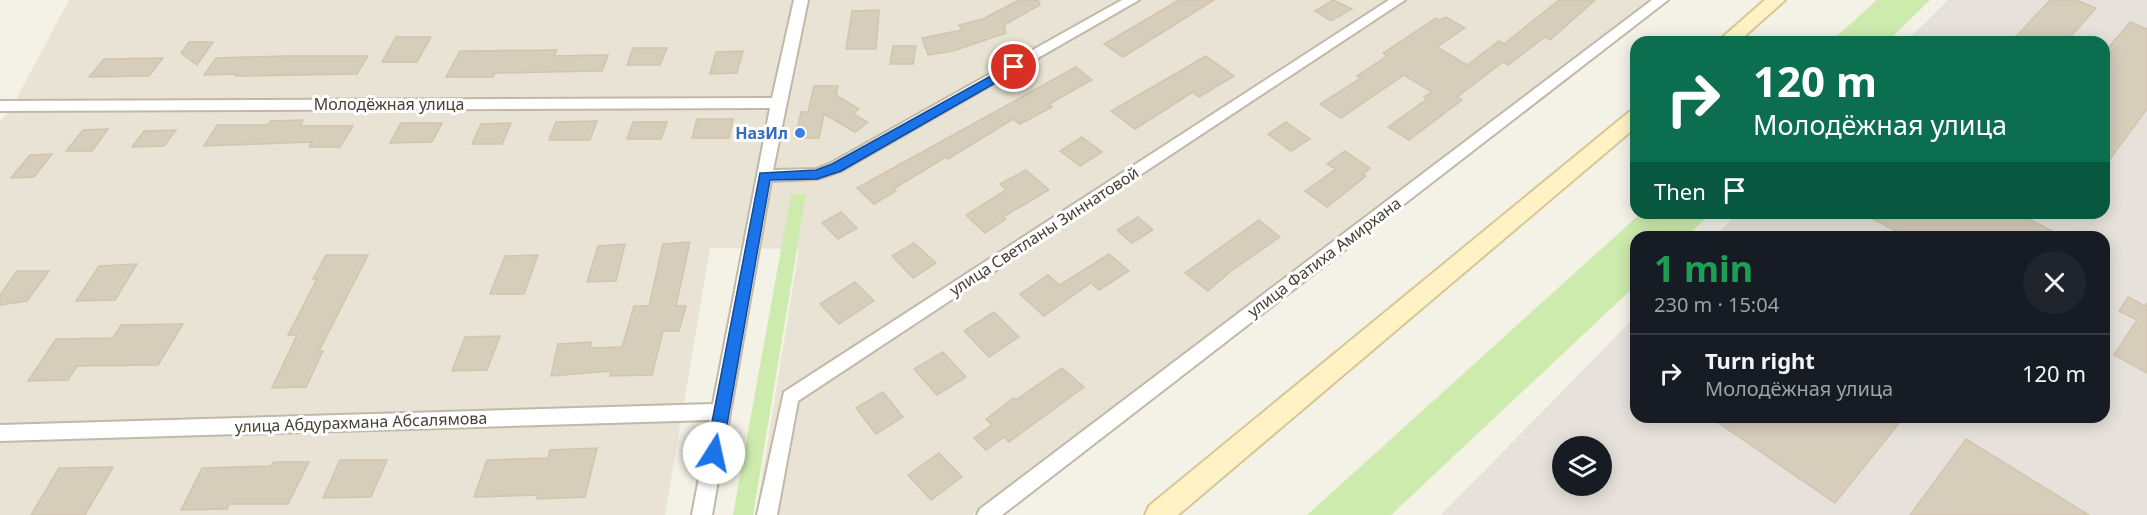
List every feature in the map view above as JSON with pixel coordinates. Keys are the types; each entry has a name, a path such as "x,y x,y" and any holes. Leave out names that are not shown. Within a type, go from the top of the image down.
{"street":[{"path":"702,515 778,103 801,0"},
{"path":"764,176 817,174 836,168 1132,0"},
{"name":"улица Светланы Зиннатовой","path":"767,515 790,397 1398,0"},
{"name":"улица Фатиха Амирхана","path":"987,515 1661,0"},
{"path":"1733,36 1776,0"},
{"name":"Молодёжная улица","path":"0,106 778,103"},
{"path":"1158,515 1630,122"},
{"name":"улица Абдурахмана Абсалямова","path":"0,433 721,412"}],"shaded area":[{"path":"69,0 1671,0 972,515 756,515 799,249 710,248 665,515 0,515 0,122 13,105"},
{"path":"1948,0 2147,0 2147,515 1441,515 1630,322 1630,423 2110,423 2110,231 1720,231 1732,219 2110,219 2110,36 1912,36"}],"green space":[{"path":"1877,0 1930,0 1893,36 1837,36"},
{"path":"791,194 806,194 753,515 733,515"},
{"path":"1634,219 1705,219 1692,231 1630,231 1630,291 1391,515 1307,515"}],"building":[{"path":"1019,0 1038,0 1040,5 1004,25 1006,33 953,51 928,55 922,38 962,30 959,25 983,19"},
{"path":"1179,0 1214,0 1123,57 1104,44"},
{"path":"1333,0 1352,9 1331,21 1315,11"},
{"path":"1559,0 1595,0 1550,40 1545,37 1508,65 1503,62 1457,97 1462,100 1409,140 1388,127 1427,99 1424,97 1432,92 1404,75 1341,118 1320,104 1361,78 1357,76 1387,56 1383,53 1436,18 1440,20 1446,17 1465,28 1437,47 1467,65 1499,41 1504,44"},
{"path":"2050,0 2076,0 2096,8 2071,36 2017,36"},
{"path":"879,10 876,49 846,49 852,11"},
{"path":"2130,22 2147,29 2147,109 2110,159 2110,46"},
{"path":"396,37 431,37 417,62 382,62"},
{"path":"189,42 213,42 197,65 181,53"},
{"path":"893,46 916,46 913,64 890,64"},
{"path":"633,48 667,48 660,65 627,65"},
{"path":"557,50 554,56 608,55 602,71 495,73 493,77 446,77 460,51"},
{"path":"743,51 737,73 710,74 716,52"},
{"path":"368,56 357,74 204,75 216,58"},
{"path":"1206,56 1234,76 1199,97 1193,92 1135,129 1111,111"},
{"path":"163,58 149,76 89,77 104,59"},
{"path":"1076,67 1092,80 1049,104 1052,107 1020,124 1013,119 893,189 896,191 874,204 857,188"},
{"path":"814,86 838,86 836,95 859,109 853,114 868,122 855,132 824,114 819,138 795,138 801,112 808,112"},
{"path":"697,119 733,119 729,138 692,138"},
{"path":"303,120 300,126 353,126 340,147 309,147 312,142 204,146 217,125 268,125 271,121"},
{"path":"597,121 590,140 549,140 556,122"},
{"path":"633,122 667,122 661,139 627,139"},
{"path":"1286,122 1310,139 1291,151 1268,134"},
{"path":"401,123 442,123 432,142 390,143"},
{"path":"511,123 502,144 472,144 481,124"},
{"path":"108,129 92,151 66,151 83,130"},
{"path":"176,130 164,146 132,147 144,131"},
{"path":"1082,137 1102,152 1080,166 1060,151"},
{"path":"1345,151 1370,168 1363,174 1366,176 1327,207 1305,191 1336,169 1327,164"},
{"path":"52,154 34,177 11,178 30,155"},
{"path":"1026,170 1049,190 1003,217 1006,219 985,233 966,215 1006,190 1000,184"},
{"path":"841,212 857,228 838,239 822,223"},
{"path":"1138,217 1153,230 1132,243 1117,230"},
{"path":"1873,219 2029,219 2052,231 1896,231"},
{"path":"1259,220 1280,237 1231,271 1208,291 1185,273"},
{"path":"690,242 676,306 686,306 679,331 663,331 652,375 610,376 611,371 551,376 558,344 591,342 590,348 622,347 634,306 649,306 663,244"},
{"path":"914,243 936,263 913,278 892,256"},
{"path":"625,244 616,281 587,282 598,246"},
{"path":"1109,254 1129,271 1099,290 1091,283 1044,316 1020,294 1048,275 1060,285"},
{"path":"326,255 368,255 319,351 323,351 306,387 272,388 297,335 288,335 317,279 313,279"},
{"path":"538,255 524,294 490,294 505,256"},
{"path":"137,264 115,300 76,301 99,266"},
{"path":"17,271 49,271 27,301 0,305 0,295"},
{"path":"855,282 874,301 839,324 820,304"},
{"path":"2128,297 2145,306 2147,303 2147,373 2114,355 2137,320 2119,311"},
{"path":"994,312 1019,337 989,357 964,331"},
{"path":"183,324 158,365 77,366 68,380 28,381 56,339 113,338 121,325"},
{"path":"500,336 487,370 452,371 465,337"},
{"path":"943,352 966,377 937,395 914,369"},
{"path":"1062,368 1084,387 1009,442 1004,437 986,450 974,438 992,425 986,419 1014,398 1016,400"},
{"path":"883,392 903,417 876,434 856,408"},
{"path":"1719,423 1899,423 1835,503"},
{"path":"1966,439 2089,515 1910,515"},
{"path":"597,448 585,497 537,499 538,495 474,497 487,460 548,458 550,450"},
{"path":"939,453 962,477 931,500 908,475"},
{"path":"340,460 387,460 371,497 323,498"},
{"path":"274,462 309,462 288,504 229,504 227,509 181,510 202,468 271,466"},
{"path":"113,467 85,515 31,515 59,468"}],"place":[{"name":"НазИл","path":"800,133"}],"route":[{"path":"714,453 764,176 817,174 836,168 1014,67"}]}
